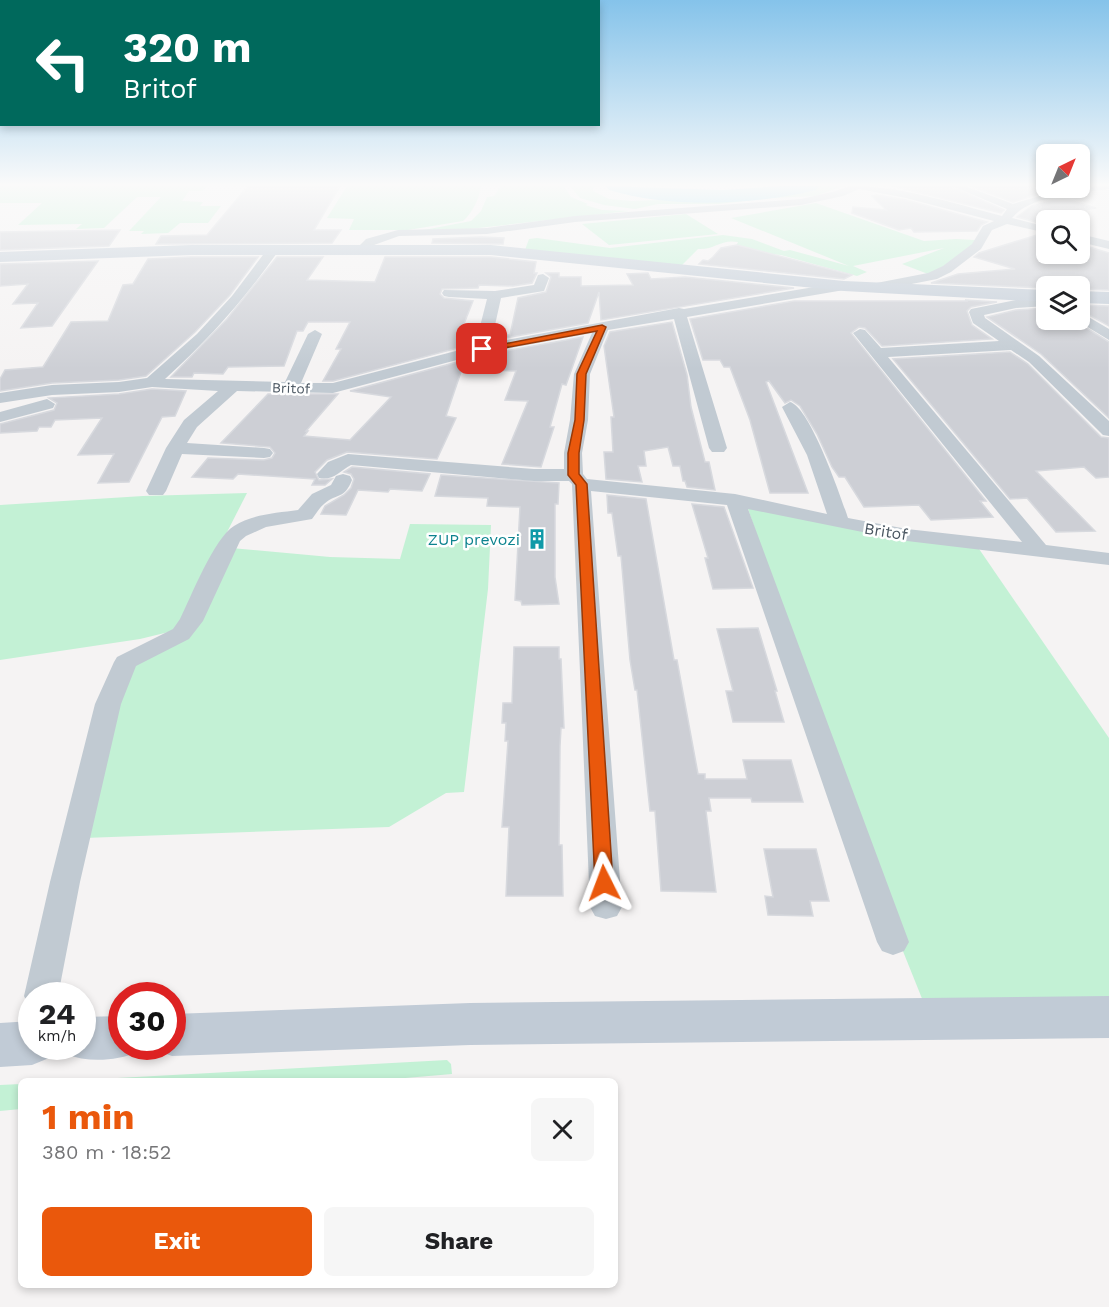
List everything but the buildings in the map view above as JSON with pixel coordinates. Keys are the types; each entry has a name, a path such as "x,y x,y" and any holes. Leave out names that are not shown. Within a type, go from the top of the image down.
{"street":[{"path":"361,250 365,247"},
{"path":"871,288 923,278 948,268 976,247"},
{"name":"Britof","path":"0,257 273,250 466,249 527,252 844,286 1036,296"},
{"path":"152,382 202,337 237,299 273,250"},
{"path":"449,293 495,295 539,288 543,278"},
{"name":"Britof","path":"119,387 152,382 233,387 342,387 482,349 680,312 844,286"},
{"path":"482,349 495,295"},
{"path":"1090,297 1109,298"},
{"path":"1036,303 1008,305 976,312 978,320 1016,345 1109,430"},
{"path":"680,312 718,448"},
{"path":"1090,323 1109,336"},
{"path":"602,327 582,374 579,420 573,453 577,479 606,907"},
{"path":"860,333 1040,551"},
{"path":"290,388 315,334"},
{"path":"877,353 1016,345"},
{"path":"0,398 52,390 119,387"},
{"path":"0,417 119,387"},
{"path":"156,491 175,448 190,424 233,387"},
{"path":"790,407 816,455 840,523"},
{"path":"175,448 264,453"},
{"name":"Britof","path":"44,982 65,882 108,704 126,662 180,634 191,621 231,538 240,529 255,523 305,515 311,504 320,496 339,489 334,466 348,459 577,479 735,501 907,535 1109,559"},
{"path":"735,501 893,942"},
{"path":"186,1034 459,1024 1109,1017"},
{"path":"0,1045 18,1044"}],"green space":[{"path":"526,247 712,247 698,249 681,266 525,250"},
{"path":"773,247 849,266 802,247 971,247 938,270 928,274 902,264 944,248 853,266 867,272 857,276 781,255 748,252 735,248"},
{"path":"247,493 177,630 140,639 0,660 0,505 143,496"},
{"path":"747,506 977,546 1109,738 1109,997 923,1001 882,899"},
{"path":"410,524 491,525 488,589 464,792 446,793 389,827 84,838 114,723 133,663 176,642 231,548 330,557 400,559"},
{"path":"447,1060 451,1064 452,1074 406,1078 117,1078"},
{"path":"18,1084 18,1109 0,1111 0,1085"}],"place":[{"name":"ZUP prevozi","path":"537,539"}],"route":[{"path":"482,349 602,327 582,374 579,420 573,453 574,475 581,484 604,883"}]}
